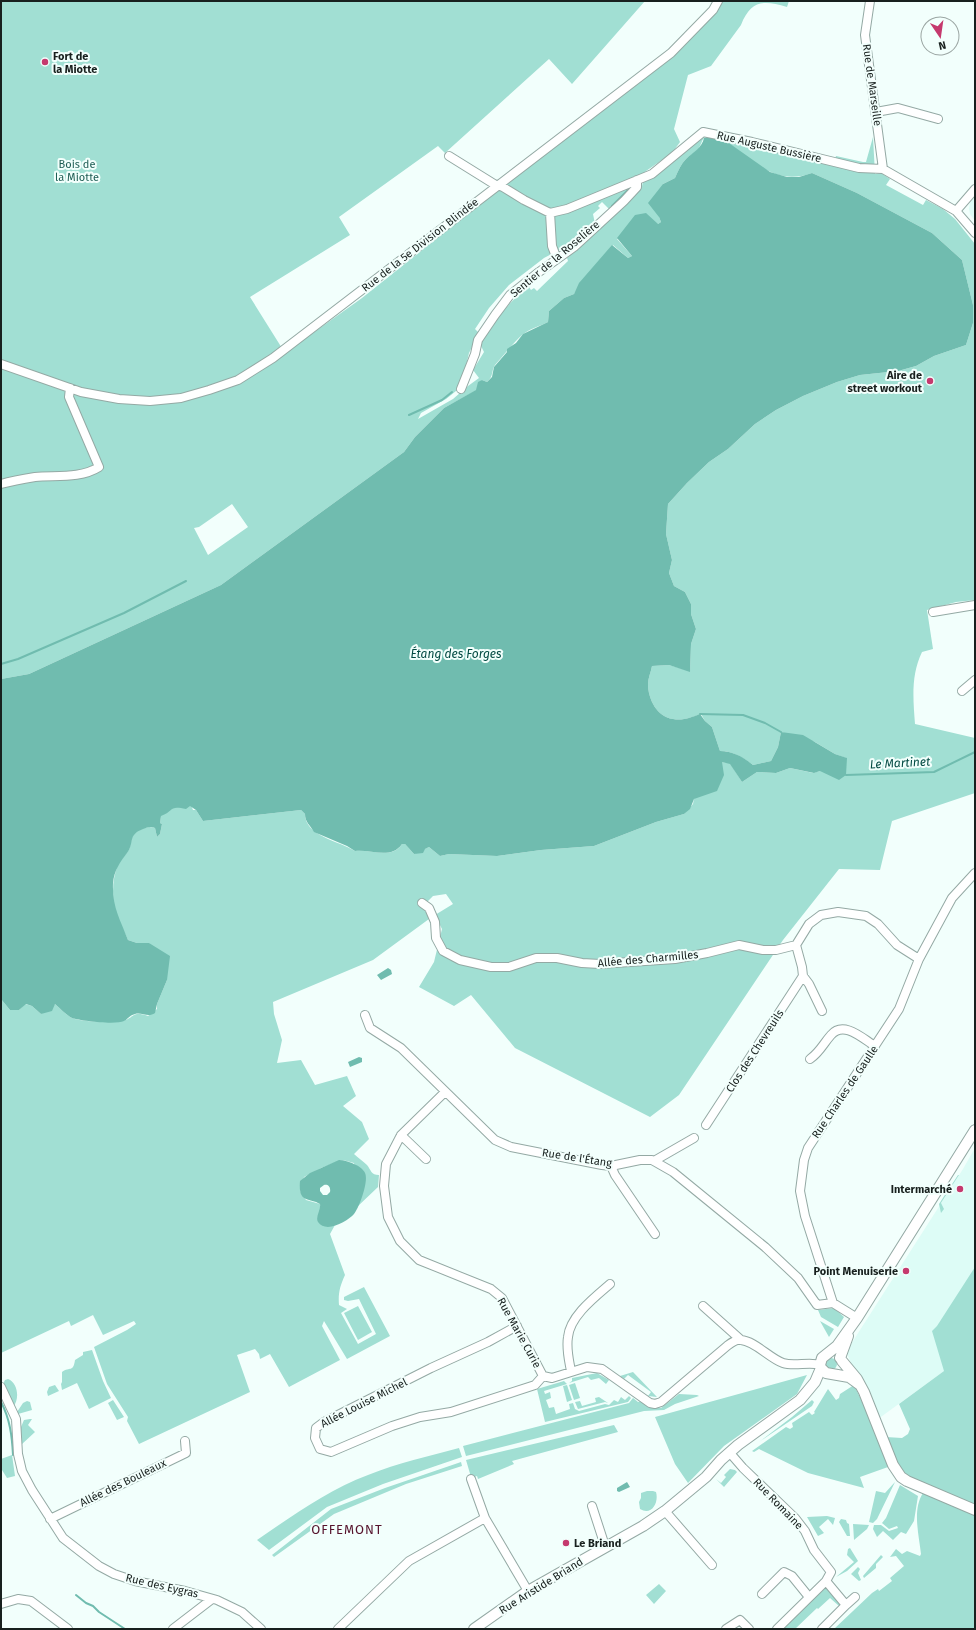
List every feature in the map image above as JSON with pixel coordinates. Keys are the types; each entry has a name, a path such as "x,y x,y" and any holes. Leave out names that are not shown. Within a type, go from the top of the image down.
{"street":[{"name":"Rue de la 5e Division Blindée","path":"1,364 81,392 119,399 150,401 181,398 238,380 273,358 671,53 713,10 718,1"},
{"name":"Rue de Marseille","path":"870,1 865,35 883,169"},
{"path":"876,112 898,108 938,119"},
{"name":"Rue Auguste Bussière","path":"550,213 567,210 652,174 703,132 752,142 859,168 883,169 956,211 975,233"},
{"path":"450,156 498,186 550,213 552,246 557,259"},
{"name":"Sentier de la Roselière","path":"461,389 475,354 478,340 510,295 574,247 624,201 637,187 637,180"},
{"path":"956,211 975,189"},
{"path":"1,484 34,477 79,474 92,471 98,467 69,397 70,388"},
{"path":"932,612 975,605"},
{"path":"962,690 975,680"},
{"name":"Rue Charles de Gaulle","path":"833,1303 805,1216 800,1191 804,1160 808,1148 899,1009 918,959 952,898 975,873"},
{"name":"Allée des Charmilles","path":"426,905 434,922 436,938 443,951 460,960 491,967 509,967 536,958 557,958 582,963 600,964 675,959 739,945 763,950 776,950 796,944"},
{"path":"822,1011 809,984 803,976 796,944 809,924 821,915 838,912 866,916 878,924 897,945 918,959"},
{"name":"Clos des Chevreuils","path":"706,1125 803,976"},
{"name":"Rue de l'Étang","path":"365,1016 370,1028 401,1048 495,1140 511,1147 612,1166 640,1160 654,1161"},
{"path":"810,1059 818,1053 832,1034 840,1030 850,1030 875,1046"},
{"name":"Rue Marie Curie","path":"446,1092 401,1134 386,1164 384,1186 388,1217 400,1241 419,1260 491,1289 502,1298 543,1376 552,1378 587,1367 602,1369 650,1403 655,1404 661,1402 727,1346 741,1340"},
{"name":"Rue Aristide Briand","path":"732,1455 751,1435 791,1408 815,1382 823,1361 837,1346 857,1318 975,1130"},
{"path":"401,1134 426,1159"},
{"path":"654,1161 694,1138"},
{"path":"654,1161 673,1172 765,1247 798,1278 817,1305 833,1303 857,1318"},
{"path":"612,1166 615,1175 655,1234"},
{"path":"571,1372 568,1352 568,1336 571,1326 585,1307 610,1284"},
{"path":"703,1306 741,1340 749,1342 775,1360 782,1363 794,1365 817,1364 835,1354 857,1379 893,1465 901,1477 907,1481 975,1510"},
{"name":"Rue Aristide Briand","path":"841,1360 846,1341 857,1318"},
{"name":"Allée Louise Michel","path":"517,1326 488,1342 431,1368 324,1422 316,1428 315,1438 320,1449 331,1452 392,1426 420,1417 451,1412 535,1385 543,1376"},
{"path":"834,1374 841,1369 841,1360"},
{"path":"823,1361 826,1374 834,1374 849,1378 860,1385"},
{"name":"Rue Aristide Briand","path":"474,1629 528,1591 605,1546 643,1526 665,1511 732,1455 799,1409 811,1398 826,1380 834,1374"},
{"name":"Rue des Eygras","path":"1,1387 16,1419 18,1454 22,1471 63,1538 99,1566 114,1574 135,1581 186,1591 212,1599 242,1612 261,1629"},
{"name":"Allée des Bouleaux","path":"50,1519 186,1453 185,1441"},
{"name":"Rue Romaine","path":"732,1455 743,1468 795,1518 805,1531 814,1550 831,1572 826,1581"},
{"path":"471,1479 485,1518 528,1591"},
{"path":"592,1506 605,1546"},
{"path":"665,1511 712,1565"},
{"path":"338,1629 409,1561 485,1518"},
{"path":"762,1594 784,1572 792,1576 809,1597"},
{"path":"777,1629 826,1581 846,1605"},
{"path":"822,1629 855,1597"},
{"path":"1,1604 18,1599 31,1601 68,1629"},
{"path":"173,1629 212,1599"},
{"path":"726,1629 740,1620 749,1629"}],"shaded area":[{"path":"975,197 975,221 970,214 969,209 970,202"},
{"path":"975,1148 975,1324 944,1371 878,1419 846,1352"}],"green space":[{"name":"Bois de la Miotte","path":"1,1 645,1 572,84 549,59 445,153 438,146 339,217 350,235 250,297 285,353 362,298 500,188 670,56 721,1 789,1 787,7 771,3 754,6 711,66 688,75 674,129 680,142 672,153 646,171 610,210 602,202 598,206 600,208 593,214 595,224 591,227 587,227 561,249 544,258 509,285 489,308 475,329 479,333 469,353 461,387 446,399 421,413 418,419 453,399 479,378 473,370 484,352 480,344 496,320 514,299 529,287 531,290 534,288 537,291 568,261 567,258 642,186 643,182 699,138 706,136 697,150 683,163 675,178 663,184 659,217 661,222 617,239 632,256 628,258 613,245 580,283 574,294 564,298 549,311 548,322 528,331 515,342 495,365 491,378 487,382 482,380 477,390 444,408 415,437 404,452 221,585 29,674 1,679","holes":["232,504 248,527 208,555 194,528 199,527"]},
{"path":"745,137 835,160 836,156 866,162 873,137 875,174 881,173 890,179 886,185 923,205 926,200 943,209 955,219 975,244 975,600 956,602 927,610 933,649 922,652 918,661 914,678 913,696 915,724 975,738 975,793 892,821 880,870 839,869 783,940 679,1095 650,1117 515,1048 471,995 454,1006 419,987 434,962 442,929 435,915 453,904 446,894 433,896 427,902 429,919 373,960 273,1002 274,1014 282,1040 277,1063 301,1060 315,1085 347,1076 356,1096 343,1106 362,1122 369,1139 354,1154 367,1165 373,1173 379,1175 378,1187 357,1207 361,1197 354,1163 339,1160 304,1177 300,1191 306,1200 320,1204 323,1225 335,1225 330,1234 345,1275 340,1290 339,1305 347,1309 341,1313 358,1344 376,1334 359,1299 348,1301 344,1300 344,1297 364,1287 390,1336 347,1359 324,1321 322,1326 340,1360 289,1387 270,1354 260,1359 259,1354 255,1349 237,1355 250,1392 139,1444 127,1421 128,1417 107,1384 94,1347 127,1330 136,1324 134,1321 103,1335 93,1315 71,1326 69,1321 1,1353 1,999 10,1010 19,1010 25,1004 32,1006 41,1014 55,1004 72,1018 97,1022 122,1021 135,1014 148,1016 157,1009 157,1004 167,980 149,943 137,943 128,940 117,917 114,904 113,884 116,871 119,863 129,850 132,836 137,831 143,828 152,827 155,828 157,837 160,834 162,824 160,823 161,815 171,808 191,805 193,810 196,810 203,821 301,810 305,814 306,821 317,833 355,851 387,853 393,852 402,844 405,844 414,854 429,847 440,856 449,854 497,856 541,850 594,846 656,822 684,814 693,804 694,799 722,762 730,763 742,782 757,772 776,773 790,768 813,773 846,758 835,754 815,742 781,732 778,747 771,761 753,765 742,757 733,753 720,751 712,727 705,721 701,714 684,719 667,718 654,706 648,690 648,680 652,666 669,665 690,671 691,644 696,629 691,614 691,604 685,592 674,586 669,573 672,560 666,534 668,504 709,462 728,449 755,424 776,410 803,396 837,382 860,375 898,371 916,366 934,356 966,345 973,323 973,305 962,260 932,233 857,193 812,173 788,177 757,165 728,143"},
{"path":"958,1175 941,1203 944,1209 941,1213 939,1204"},
{"path":"975,1267 975,1507 939,1492 901,1472 886,1437 902,1438 908,1434 910,1429 899,1404 944,1371 932,1331 937,1326"},
{"path":"358,1306 372,1332 358,1340 344,1313"},
{"path":"834,1308 844,1317 838,1327 821,1317 818,1310"},
{"path":"820,1321 834,1329 829,1337"},
{"path":"92,1350 111,1398 89,1409 77,1383 62,1390 61,1384 62,1372 72,1368 75,1360 83,1355 83,1352"},
{"path":"831,1358 835,1360 837,1364 835,1368 831,1370 827,1368 825,1364 827,1360"},
{"path":"633,1372 657,1397 648,1396 651,1392 628,1375 624,1379 620,1376"},
{"path":"597,1373 609,1380 606,1384 599,1378 591,1380 588,1377 569,1383 572,1381 572,1378"},
{"path":"807,1375 797,1394 724,1446 688,1483 675,1464 655,1417"},
{"path":"8,1379 14,1384 17,1392 17,1400 13,1407 3,1384 5,1380"},
{"path":"564,1381 567,1384 544,1391 545,1394 550,1392 551,1398 546,1400 549,1408 554,1407 556,1414 570,1409 569,1404 573,1403 575,1409 579,1411 605,1404 609,1405 614,1400 618,1402 621,1397 625,1400 629,1396 631,1398 628,1402 545,1422 537,1389"},
{"path":"575,1383 580,1398 574,1400 569,1385"},
{"path":"55,1385 59,1391 48,1396 47,1392 49,1387"},
{"path":"567,1385 572,1400 567,1402 563,1386"},
{"path":"854,1385 869,1416 888,1467 860,1477 864,1488 808,1473 759,1449 754,1452 752,1451 786,1427 790,1429 793,1427 792,1423 809,1412 812,1415 815,1413 814,1412 828,1389 836,1400 839,1398 840,1394"},
{"path":"679,1394 699,1396 675,1404 664,1410 644,1411 466,1456 463,1446 629,1403 633,1398 638,1402 641,1401 649,1407 661,1408"},
{"path":"599,1397 608,1403 605,1402 578,1409 575,1402 580,1401 582,1406 596,1402 595,1398"},
{"path":"113,1400 124,1417 117,1420 108,1403"},
{"path":"812,1400 814,1402 812,1406 759,1442 792,1417"},
{"path":"27,1401 30,1402 32,1410 18,1414 17,1412 23,1403"},
{"path":"32,1419 28,1425 35,1432 21,1445 21,1427 24,1420"},
{"path":"614,1425 618,1432 512,1461 514,1464 478,1479 477,1476 471,1477 466,1460"},
{"path":"459,1448 462,1457 383,1484 327,1507 269,1550 257,1540 311,1504 353,1481 391,1467"},
{"path":"12,1455 15,1476 7,1478 1,1470 1,1459"},
{"path":"461,1462 462,1466 406,1484 334,1514 274,1557 272,1555 331,1509 385,1488"},
{"path":"730,1469 737,1472 724,1487 716,1479 721,1483 726,1477 724,1475"},
{"path":"895,1482 877,1519 873,1523 869,1522 876,1491 885,1493"},
{"path":"900,1485 918,1496 914,1521 906,1534 901,1532 893,1540 883,1531 877,1537 873,1529 874,1525 881,1525 889,1531 898,1528 897,1526 889,1529 882,1523 886,1518"},
{"path":"647,1491 656,1492 657,1496 654,1507 648,1511 644,1511 640,1509 639,1502 641,1493"},
{"path":"923,1493 975,1513 975,1629 834,1629 872,1593 878,1589 879,1591 892,1581 890,1578 904,1566 896,1556 890,1557 896,1549 902,1554 907,1551 920,1556 917,1515"},
{"path":"827,1516 835,1518 833,1525 828,1519 819,1527 824,1533 818,1536 807,1517"},
{"path":"841,1519 846,1520 849,1524 850,1536 847,1536 839,1522"},
{"path":"853,1524 869,1525 867,1529 854,1540"},
{"path":"850,1548 858,1561 847,1571 836,1577 854,1562 847,1555 848,1549"},
{"path":"881,1555 883,1557 876,1564 876,1568 864,1578 863,1576"},
{"path":"858,1567 860,1569 858,1573 861,1580 859,1581 851,1574"},
{"path":"659,1584 666,1591 654,1604 646,1595"},
{"path":"824,1587 826,1587 841,1604 839,1606 830,1598 795,1629 781,1629"}],"water":[{"name":"Étang des Forges","path":"709,137 726,141 770,172 787,177 799,177 812,173 857,193 932,233 962,260 973,305 973,323 966,345 934,356 916,366 898,371 860,375 837,382 803,396 776,410 755,424 728,449 709,462 668,504 666,534 672,560 669,573 674,586 685,592 691,604 691,614 696,629 691,644 690,672 669,665 652,666 648,680 648,690 654,706 667,718 684,719 700,714 712,727 720,751 738,755 753,765 771,761 778,747 781,732 803,735 835,754 847,758 846,775 839,780 820,771 814,773 790,768 776,773 757,772 742,782 730,764 722,762 724,775 717,791 694,799 690,809 684,814 656,822 594,846 541,850 497,856 449,854 440,856 429,847 425,849 423,853 414,854 405,844 402,844 392,852 387,853 355,851 314,832 305,817 305,814 301,810 203,821 196,810 190,806 186,809 174,808 161,816 160,823 162,824 160,834 157,837 155,828 152,827 138,831 135,834 129,849 116,871 113,883 115,906 128,940 137,943 149,943 170,956 167,980 155,1013 150,1015 135,1014 124,1021 106,1023 72,1018 55,1004 52,1011 41,1014 32,1006 26,1004 19,1010 10,1010 1,999 1,679 29,674 221,585 404,452 415,437 444,408 476,390 478,382 482,380 487,382 492,377 494,367 507,352 507,349 516,343 523,334 548,322 549,311 564,298 574,294 579,283 612,245 628,258 632,256 617,238 635,215 646,213 658,224 661,222 648,203 663,184 675,178 683,163 699,147 704,138"},
{"path":"388,968 391,970 392,974 381,980 377,975"},
{"path":"359,1057 362,1058 362,1062 350,1067 348,1062"},
{"path":"339,1160 352,1163 363,1169 366,1177 365,1188 354,1214 342,1223 331,1227 326,1227 318,1222 317,1220 320,1204 303,1197 300,1188 300,1181 310,1173","holes":["325,1185 330,1187 330,1192 327,1195 323,1195 320,1191 320,1188"]},
{"path":"627,1482 630,1487 619,1492 617,1491 617,1488"}],"waterway":[{"path":"612,206 630,188"},
{"path":"409,415 442,400 452,392"},
{"path":"1,664 18,659 124,613 186,581"},
{"name":"Le Martinet","path":"700,714 743,715 765,723 781,732"},
{"name":"Le Martinet","path":"846,775 934,772 975,752"},
{"path":"1,1402 7,1415 10,1428 13,1455"},
{"path":"76,1595 125,1629"}],"place":[{"name":"Fort de la Miotte","path":"45,62"},
{"name":"Aire de street workout","path":"930,381"},
{"name":"Intermarché","path":"960,1189"},
{"name":"Point Menuiserie","path":"906,1271"},
{"name":"Le Briand","path":"566,1543"}],"district":[{"name":"OFFEMONT","path":"347,1529"}]}
